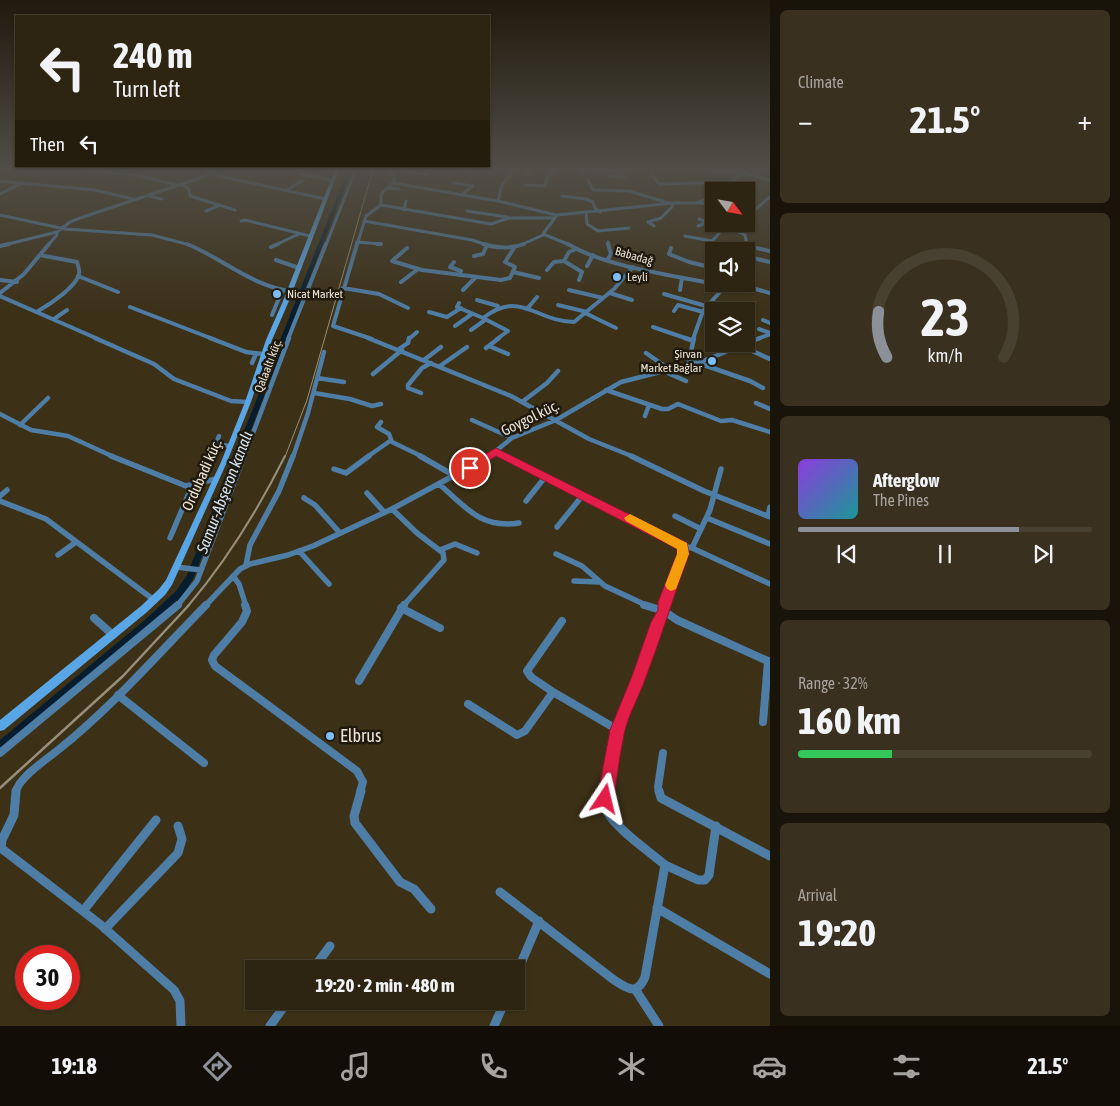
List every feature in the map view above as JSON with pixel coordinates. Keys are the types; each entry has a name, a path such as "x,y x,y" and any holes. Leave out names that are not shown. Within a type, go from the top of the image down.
{"street":[{"path":"4,217 62,229 142,232 168,236 199,248 272,289 286,291 272,315"},
{"path":"0,246 57,232 74,221 85,217"},
{"name":"Ordubadi küç.","path":"0,726 154,600 166,587 230,446 248,402 260,354 286,291 299,268 318,217"},
{"name":"Qalaaltı küç.","path":"0,753 176,607 192,588 201,570 233,482 337,217"},
{"path":"366,217 333,326 440,366 522,402 589,439 769,517 770,507"},
{"path":"440,217 490,224 509,218"},
{"path":"502,217 534,217"},
{"path":"364,221 476,240 487,245 514,248 543,235 553,217"},
{"path":"586,217 587,227 598,231 629,228"},
{"path":"654,226 648,222 662,217"},
{"path":"699,219 705,221"},
{"path":"241,221 246,220 310,236"},
{"path":"698,226 705,223"},
{"path":"423,232 426,227"},
{"path":"402,235 406,229"},
{"path":"0,294 17,282 57,235 57,232"},
{"path":"685,236 712,241 721,232"},
{"path":"738,232 745,236 747,242"},
{"path":"271,247 299,234"},
{"name":"Babadağ","path":"543,235 568,243 576,249 633,267 705,282"},
{"path":"357,242 382,244"},
{"path":"608,242 611,254 608,259"},
{"path":"474,256 483,254 487,245"},
{"path":"407,248 392,261 418,269 475,278 507,280 515,266 505,262 514,248"},
{"path":"671,248 669,254 688,262 705,266"},
{"path":"755,248 770,251"},
{"path":"564,260 566,255 576,249"},
{"path":"38,311 60,296 80,272 77,262 40,255"},
{"path":"587,266 593,255"},
{"path":"755,259 770,262"},
{"path":"276,260 299,268"},
{"path":"547,270 554,262 564,260 582,272 579,280"},
{"path":"454,262 450,267 460,270 458,275"},
{"path":"471,330 498,306 510,303 567,322 574,322 610,293 633,267"},
{"path":"401,282 418,269"},
{"path":"513,272 539,278"},
{"path":"78,276 118,292"},
{"path":"463,290 475,278"},
{"path":"680,290 682,278"},
{"path":"0,280 17,282"},
{"path":"343,288 379,294 408,308"},
{"path":"755,289 770,293"},
{"path":"569,290 602,298"},
{"path":"710,302 719,292"},
{"path":"610,293 632,300"},
{"path":"0,294 154,364 174,379 231,401 248,402"},
{"path":"664,294 705,306"},
{"path":"527,309 537,297"},
{"path":"477,300 498,306"},
{"path":"558,305 586,312 616,328"},
{"path":"674,311 678,305 703,311"},
{"path":"429,312 447,317 460,306 472,314 508,331 487,347 508,354"},
{"path":"130,307 260,354 252,363"},
{"path":"705,308 697,332 692,340 690,362 750,381 763,388"},
{"path":"54,319 67,310"},
{"path":"455,326 472,314"},
{"path":"763,320 770,323"},
{"path":"653,327 692,340"},
{"path":"758,329 770,334"},
{"path":"373,374 408,343 409,338 417,332"},
{"path":"755,340 770,334"},
{"path":"424,360 441,347"},
{"path":"440,366 467,347"},
{"path":"181,1026 180,1001 174,990 105,929 1,846 14,815 14,796 19,784 28,774 84,730 233,576 246,565 245,560 248,548 292,463 314,393 324,352"},
{"path":"698,363 726,352"},
{"path":"754,352 770,359"},
{"path":"646,353 666,370 686,381"},
{"name":"Goygol küç.","path":"246,565 299,551 340,533 485,460 512,438 556,420 606,390 627,380 685,366 690,362"},
{"path":"420,393 408,388 408,386 422,368 431,363"},
{"path":"522,402 548,383 558,371"},
{"path":"317,378 344,382"},
{"path":"606,390 616,396 666,410 678,404 721,421 732,420 770,432"},
{"path":"314,393 350,399 372,406 381,404"},
{"path":"20,425 48,398"},
{"path":"756,403 770,409"},
{"path":"645,416 649,405"},
{"path":"0,414 31,430 68,436 119,460 179,483 192,486 216,479"},
{"path":"472,420 512,438"},
{"path":"381,422 377,428 389,434 390,441"},
{"path":"219,436 216,444 230,446"},
{"path":"334,469 346,473 390,441"},
{"path":"390,441 455,476"},
{"path":"466,449 485,460"},
{"path":"496,451 683,546 692,548 770,584"},
{"path":"692,548 707,518 721,469"},
{"path":"526,501 546,476"},
{"path":"439,484 470,511 492,523 504,525 519,523"},
{"path":"170,538 192,486"},
{"path":"0,496 7,490"},
{"path":"367,493 384,512"},
{"path":"557,527 582,494"},
{"path":"304,498 315,505 340,533"},
{"path":"0,501 46,519 154,600"},
{"path":"359,681 402,608 416,589 443,563 445,556 412,529 392,508"},
{"path":"675,516 701,529"},
{"path":"707,518 770,544"},
{"path":"58,555 76,542"},
{"path":"440,550 449,543 455,543 478,553"},
{"path":"683,546 683,554 664,602 664,611 657,622 640,676 618,730 605,799 607,810 615,822 665,865 698,880 705,880 709,874 716,826"},
{"path":"299,551 329,584"},
{"path":"556,554 582,566 600,582 645,605 664,611 677,620 769,662 763,722"},
{"path":"176,567 201,570"},
{"path":"233,576 239,584 247,611 242,622 214,655 212,660 215,666 357,771 363,782 354,816 356,824 400,882 414,889 431,909"},
{"path":"574,581 600,582"},
{"path":"402,608 440,628"},
{"path":"94,618 112,635"},
{"path":"562,621 529,666 528,671 531,677 579,709 618,730"},
{"path":"468,704 517,735 525,731 553,692"},
{"path":"118,695 204,763"},
{"path":"662,753 658,788 661,798 770,856"},
{"path":"82,911 156,820"},
{"path":"105,929 178,853 183,841 183,833 178,826"},
{"path":"635,990 641,986 645,978 665,865"},
{"path":"500,892 614,980 627,988 635,990 659,1026"},
{"path":"657,908 770,974"},
{"path":"523,960 540,921"},
{"path":"320,960 330,946"},
{"path":"270,1026 282,1010"},
{"path":"494,1026 501,1010"}],"waterway":[{"name":"Samur-Abşeron kanalı","path":"0,747 148,623 179,594 190,577 331,217"}],"railway":[{"path":"285,457 307,400 359,217"},
{"path":"188,606 216,571 241,534 285,456"},
{"path":"0,788 123,676 189,605"}],"slow traffic":[{"path":"630,518 683,546 683,554 671,585"}],"place":[{"name":"Leyli","path":"617,277"},
{"name":"Nicat Market","path":"277,294"},
{"name":"Şirvan Market Bağlar","path":"712,361"},
{"name":"Elbrus","path":"330,736"}],"route":[{"path":"470,468 485,460 496,451 683,546 683,554 664,602 664,611 657,622 640,676 618,730 605,799"}]}
